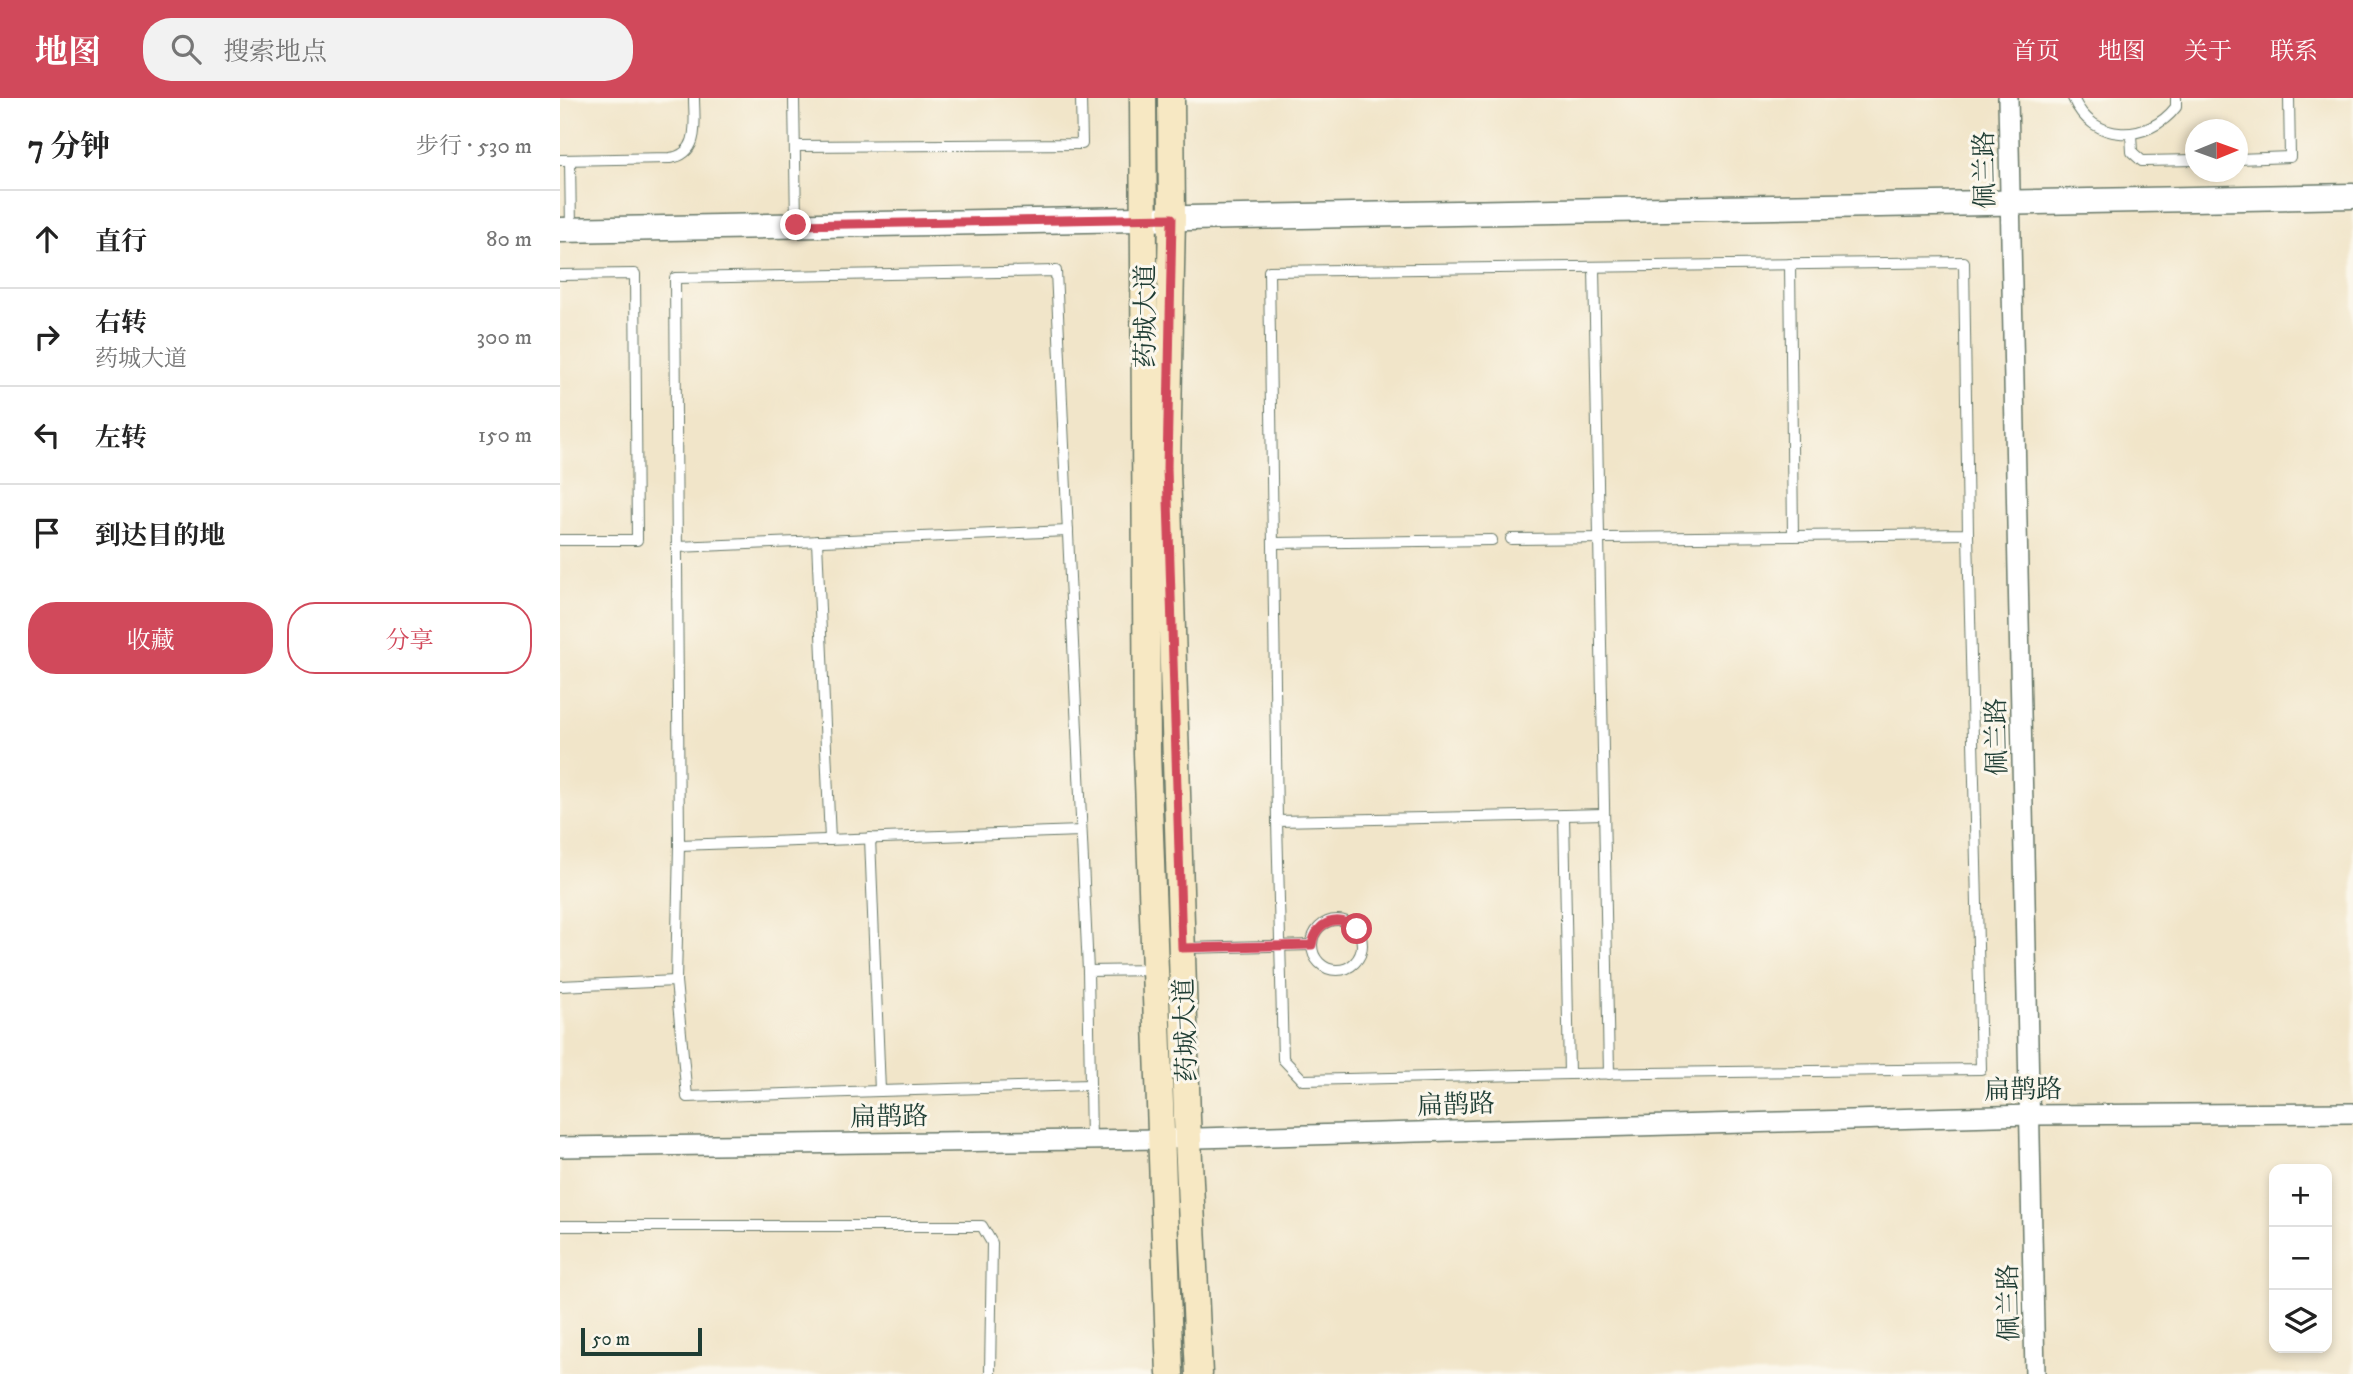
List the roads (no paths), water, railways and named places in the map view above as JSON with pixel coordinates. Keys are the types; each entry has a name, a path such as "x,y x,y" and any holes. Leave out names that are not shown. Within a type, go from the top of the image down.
{"main road":[{"name":"药城大道","path":"1143,98 1147,754 1170,1374"},
{"name":"药城大道","path":"1171,98 1172,218 1167,468 1199,1374"}],"street":[{"name":"佩兰路","path":"2008,98 2035,1374"},
{"path":"565,230 2353,196"},
{"name":"扁鹊路","path":"560,1147 1162,1139 2031,1115 2353,1112"}],"lane":[{"path":"565,230 565,160 670,158 682,155 692,146 694,139 694,98"},
{"path":"794,98 796,225"},
{"path":"795,146 1082,144 1082,98"},
{"path":"2073,98 2081,112 2098,127 2120,134 2142,132 2161,123 2176,107 2176,98"},
{"path":"2248,159 2290,157 2289,98"},
{"path":"2131,134 2132,152 2142,161 2185,160"},
{"path":"1964,262 1981,1069 1303,1080 1283,1059 1276,821 1269,271 1594,267 1964,262"},
{"path":"1790,264 1793,536"},
{"path":"1594,267 1609,1074"},
{"path":"1090,1085 687,1097 676,981 679,845 675,278 1056,271 1088,971 1091,1140"},
{"path":"560,275 635,274 637,540 560,540"},
{"path":"677,547 1068,531"},
{"path":"1511,540 1968,534"},
{"path":"1273,543 1492,540"},
{"path":"817,541 830,840"},
{"path":"1276,821 1604,814"},
{"path":"1564,815 1569,1074"},
{"path":"679,845 1081,831"},
{"path":"870,838 880,1091"},
{"path":"1337,920 1344,920 1357,929 1362,944 1358,959 1352,965 1338,970 1317,960 1312,945 1316,930 1329,921 1337,920"},
{"path":"1182,948 1312,945"},
{"path":"1088,971 1155,970"},
{"path":"560,986 676,981"},
{"path":"560,1226 982,1226 992,1243 990,1374"}]}
